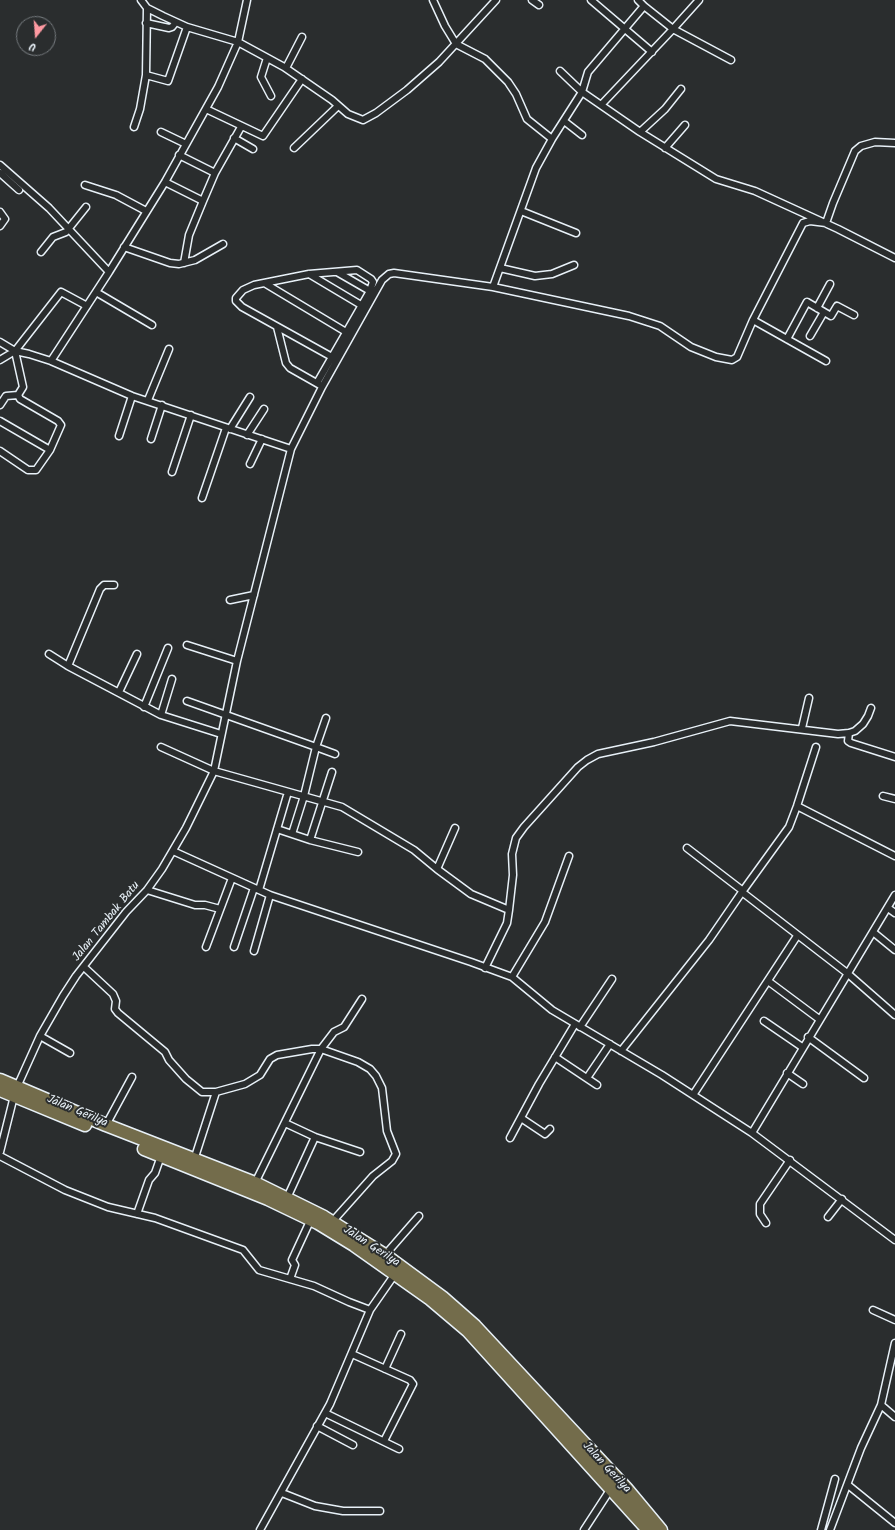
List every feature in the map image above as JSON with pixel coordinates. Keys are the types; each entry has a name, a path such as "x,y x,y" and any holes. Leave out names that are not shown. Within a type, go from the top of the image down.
{"highway":[{"name":"Jalan Gerilya","path":"0,1080 16,1092 161,1156 270,1195 287,1198 332,1222 385,1255 460,1311 610,1490 648,1530"},
{"name":"Jalan Gerilya","path":"0,1090 16,1092 255,1183 270,1195 354,1245 430,1298 456,1320 626,1488 661,1530"}],"street":[{"path":"141,0 147,8 176,22 187,27 238,42 286,68 358,119 367,119 407,90 439,62 496,0"},
{"path":"51,361 165,182 218,87 238,42 247,0"},
{"path":"433,0 445,26 456,44 485,59 508,82 516,94 527,119 552,139"},
{"path":"532,0 539,5"},
{"path":"591,0 652,52"},
{"path":"638,0 673,29 731,60"},
{"path":"602,104 652,52 698,0"},
{"path":"493,287 536,168 552,139 582,92 588,72 644,6"},
{"path":"134,127 140,109 146,75 147,8"},
{"path":"146,23 169,28 176,22"},
{"path":"146,75 168,81 187,27"},
{"path":"286,68 302,37"},
{"path":"267,58 261,77 271,96"},
{"path":"560,71 582,92 602,104 640,132 707,174 716,179 755,191 826,223 895,258"},
{"path":"206,109 261,136 265,135 302,79"},
{"path":"640,132 665,109 681,89"},
{"path":"294,148 338,106"},
{"path":"564,121 582,135"},
{"path":"666,148 685,125"},
{"path":"184,263 189,235 203,201 215,173 241,127"},
{"path":"161,132 186,144"},
{"path":"234,138 253,149"},
{"path":"826,223 855,151 861,146 875,142 895,143"},
{"path":"179,155 215,173"},
{"path":"0,165 49,208 109,272"},
{"path":"0,173 19,190"},
{"path":"165,182 203,201"},
{"path":"86,185 116,195 146,211"},
{"path":"41,252 52,236 66,232 86,207"},
{"path":"521,211 576,234"},
{"path":"0,212 5,219 0,226"},
{"path":"319,385 382,280 389,274 400,273 493,287 595,307 660,326 680,341 691,347 716,357 732,360 737,357 752,320 803,222 810,221 826,223"},
{"path":"124,247 170,263 184,263 196,260 222,244"},
{"path":"500,268 535,276 552,274 574,265"},
{"path":"319,385 332,357 360,305 370,291 373,281 365,274 357,270 309,274 266,284 254,285 243,290 236,298 236,301 242,307 332,357"},
{"path":"337,272 370,291"},
{"path":"309,274 360,305"},
{"path":"266,284 346,332"},
{"path":"817,308 830,284"},
{"path":"0,360 15,352 61,292 87,306"},
{"path":"96,292 152,325"},
{"path":"787,339 807,302 831,316 837,306 854,316"},
{"path":"810,336 824,312"},
{"path":"752,320 826,361"},
{"path":"277,327 286,363 290,368 319,385"},
{"path":"0,342 15,352 51,361 132,396 148,400 291,449"},
{"path":"148,400 169,349"},
{"path":"15,352 23,387 18,395"},
{"name":"Jalan Tambak Batu","path":"0,1152 16,1092 40,1036 63,996 84,966 126,912 147,890 186,828 214,771 237,661 291,449 319,385"},
{"path":"0,404 6,396 18,395"},
{"path":"0,451 28,470 36,470 50,450 61,425 58,421 20,399 18,395"},
{"path":"119,436 132,396"},
{"path":"202,498 228,428 250,397"},
{"path":"151,439 162,405"},
{"path":"247,435 264,409"},
{"path":"172,472 191,415"},
{"path":"0,421 50,450"},
{"path":"250,464 262,440"},
{"path":"68,666 100,589 104,586 114,585"},
{"path":"230,600 254,595"},
{"path":"186,645 237,661"},
{"path":"144,707 168,648"},
{"path":"49,654 68,666 160,715 221,734"},
{"path":"119,692 137,654"},
{"path":"160,715 172,679"},
{"path":"802,728 809,698"},
{"path":"186,701 335,754"},
{"path":"849,737 863,724 871,708"},
{"path":"292,834 304,796 316,747 326,718"},
{"path":"486,968 507,923 513,875 512,854 516,838 524,826 573,772 587,760 598,754 654,742 730,721 802,728 838,734 849,737 895,757"},
{"path":"161,747 214,771 347,809 414,850 437,870 471,894 509,910"},
{"path":"621,1051 709,940 789,827 816,747"},
{"path":"310,840 332,772"},
{"path":"234,947 277,829 288,792"},
{"path":"883,796 895,799"},
{"path":"797,806 895,856"},
{"path":"437,870 455,828"},
{"path":"277,829 310,840 358,852"},
{"path":"686,848 847,973 895,1015"},
{"path":"172,851 270,895 512,977 552,1010 693,1095 752,1133 842,1198 895,1240"},
{"path":"512,977 545,922 569,856"},
{"path":"206,947 232,878"},
{"path":"147,890 192,905 220,909"},
{"path":"254,951 270,895"},
{"path":"752,1133 808,1037 895,895"},
{"path":"888,908 895,913"},
{"path":"873,932 895,950"},
{"path":"693,1095 798,936"},
{"path":"84,966 113,994 116,1001 115,1009 118,1013 165,1052 169,1060 186,1079 202,1092 216,1092 245,1084 255,1079 263,1072 270,1059 277,1055 321,1049 358,1062 370,1069 376,1076 382,1088 387,1131 396,1154 392,1161 373,1176 332,1222"},
{"path":"510,1138 555,1057 612,979"},
{"path":"768,981 820,1019"},
{"path":"255,1183 321,1049 334,1032 344,1027 362,999"},
{"path":"764,1021 802,1047"},
{"path":"40,1036 70,1053"},
{"path":"808,1037 864,1078"},
{"path":"589,1075 610,1044"},
{"path":"555,1057 597,1085"},
{"path":"787,1073 803,1084"},
{"path":"106,1125 132,1077"},
{"path":"194,1160 216,1092"},
{"path":"521,1118 545,1134 550,1129"},
{"path":"285,1124 315,1137 360,1152"},
{"path":"287,1198 315,1137"},
{"path":"0,1156 65,1190 108,1207 155,1218 243,1250 259,1270 314,1286 348,1302 370,1310"},
{"path":"137,1214 149,1180 155,1173 161,1156"},
{"path":"766,1223 760,1214 760,1204 790,1160"},
{"path":"828,1217 842,1198"},
{"path":"385,1255 420,1216"},
{"path":"290,1279 295,1265 292,1260 311,1219"},
{"path":"260,1530 282,1493 325,1412 352,1354 370,1310 395,1274"},
{"path":"873,1310 895,1320"},
{"path":"385,1369 401,1334"},
{"path":"830,1530 861,1448 881,1405 893,1363 895,1343"},
{"path":"352,1354 410,1380 412,1387 384,1441"},
{"path":"881,1405 895,1417"},
{"path":"325,1412 399,1449"},
{"path":"317,1426 353,1445"},
{"path":"821,1530 835,1479"},
{"path":"848,1485 895,1523"},
{"path":"584,1530 610,1490"},
{"path":"282,1493 315,1506 343,1511 380,1511"}]}
